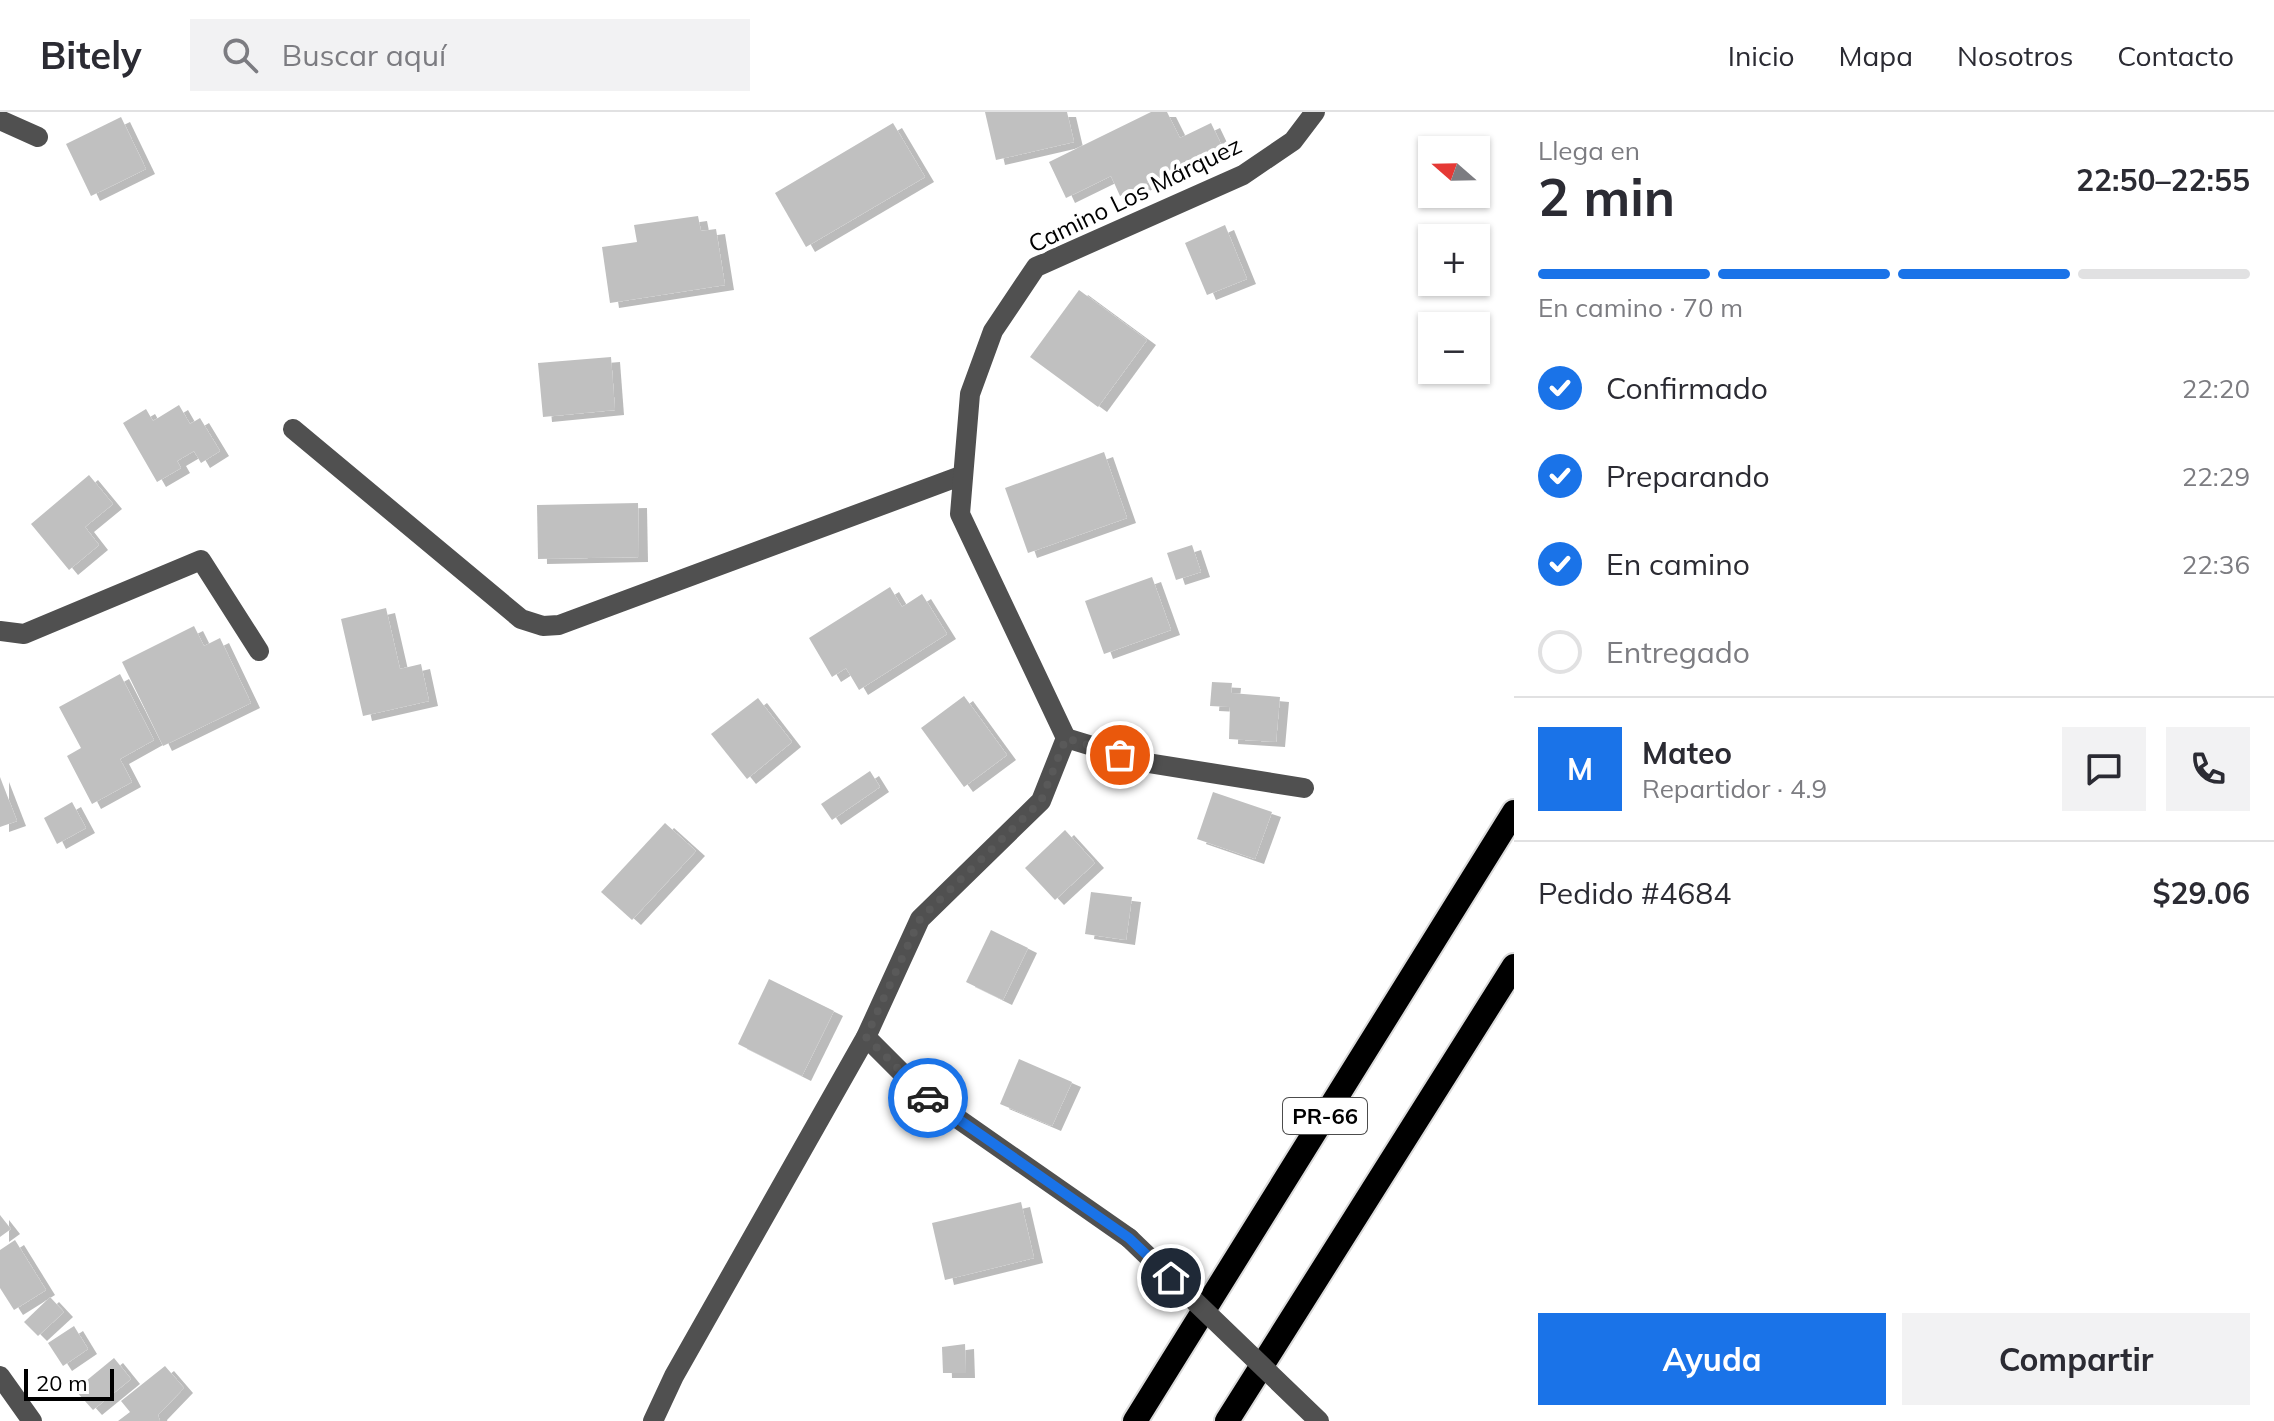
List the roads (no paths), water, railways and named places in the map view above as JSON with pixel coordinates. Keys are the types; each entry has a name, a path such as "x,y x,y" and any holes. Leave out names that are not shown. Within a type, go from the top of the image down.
{"highway":[{"name":"PR-66","path":"1135,1421 1514,812"},
{"name":"PR-66","path":"1227,1421 1514,966"}],"street":[{"name":"Camino Los Márquez","path":"1066,738 960,514 970,394 993,331 1036,267 1243,175 1293,141 1315,112"},
{"path":"0,120 38,137"},
{"path":"293,429 521,619 543,626 559,625 963,475"},
{"path":"0,631 24,634 201,560 259,651"},
{"path":"653,1421 674,1376 866,1037 920,919 1041,801 1066,738 1148,763 1304,788"},
{"path":"866,1037 924,1095 1129,1238 1319,1421"},
{"path":"0,1376 32,1421"}]}
